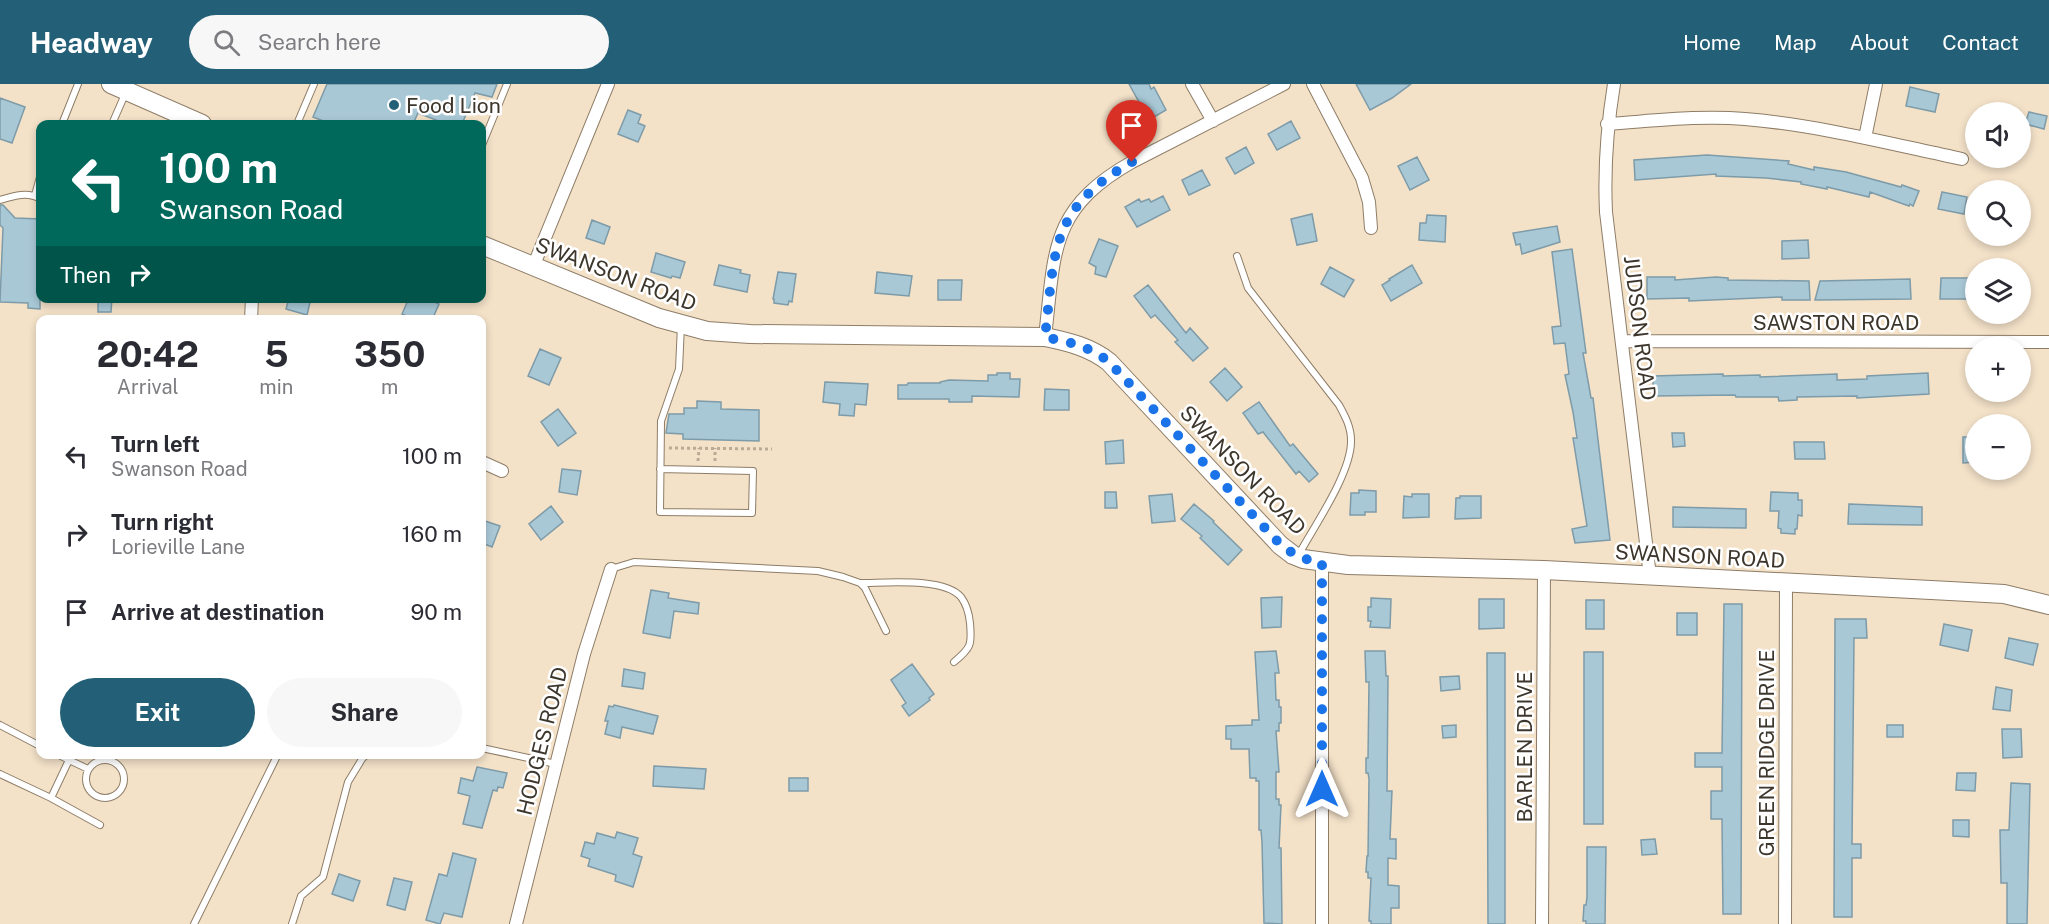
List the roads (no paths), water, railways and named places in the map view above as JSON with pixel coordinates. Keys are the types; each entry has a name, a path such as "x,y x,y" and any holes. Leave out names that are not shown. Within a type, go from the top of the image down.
{"street":[{"path":"533,267 608,84"},
{"path":"1192,84 1214,121"},
{"path":"1045,337 1055,254 1067,220 1079,203 1112,174 1284,84"},
{"path":"1313,84 1362,178 1369,202 1371,228"},
{"name":"JUDSON ROAD","path":"1614,84 1607,124 1604,180 1606,212 1650,576"},
{"path":"1865,138 1876,84"},
{"path":"119,87 193,120"},
{"path":"1607,124 1744,118 1865,138 1962,159"},
{"name":"SWANSON ROAD","path":"486,247 659,318 707,331 750,334 1045,337 1080,345 1109,362 1280,544 1298,557 1322,563 1544,570 2004,594 2049,604"},
{"name":"SAWSTON ROAD","path":"1622,340 2049,342"},
{"path":"486,464 502,471"},
{"path":"1322,563 1322,924"},
{"name":"HODGES ROAD","path":"516,924 584,654 611,569"},
{"name":"BARLEN DRIVE","path":"1542,924 1544,570"},
{"name":"GREEN RIDGE DRIVE","path":"1785,924 1786,583"}],"lane":[{"path":"64,120 78,84"},
{"path":"299,120 314,84"},
{"path":"486,135 507,84"},
{"path":"113,120 119,87"},
{"path":"0,200 17,195 36,197"},
{"path":"1237,256 1248,288 1339,405 1349,426 1351,449 1343,473 1298,557"},
{"path":"660,469 753,471 752,513 660,512 660,469 661,421 680,369 681,325"},
{"path":"611,569 634,562 756,567 818,571 861,583 932,585 948,588 961,598 969,611 971,643 967,652 954,662"},
{"path":"861,583 886,631"},
{"path":"0,725 36,744"},
{"path":"486,749 556,764"},
{"path":"103,759 98,760 88,769 86,782 91,792 101,798 113,796 122,788 124,775 114,759"},
{"path":"195,924 276,759"},
{"path":"292,924 301,896 323,877 348,782 362,759"},
{"path":"51,798 69,760 88,769"},
{"path":"0,774 100,825"}],"place":[{"name":"Food Lion","path":"394,105"}]}
